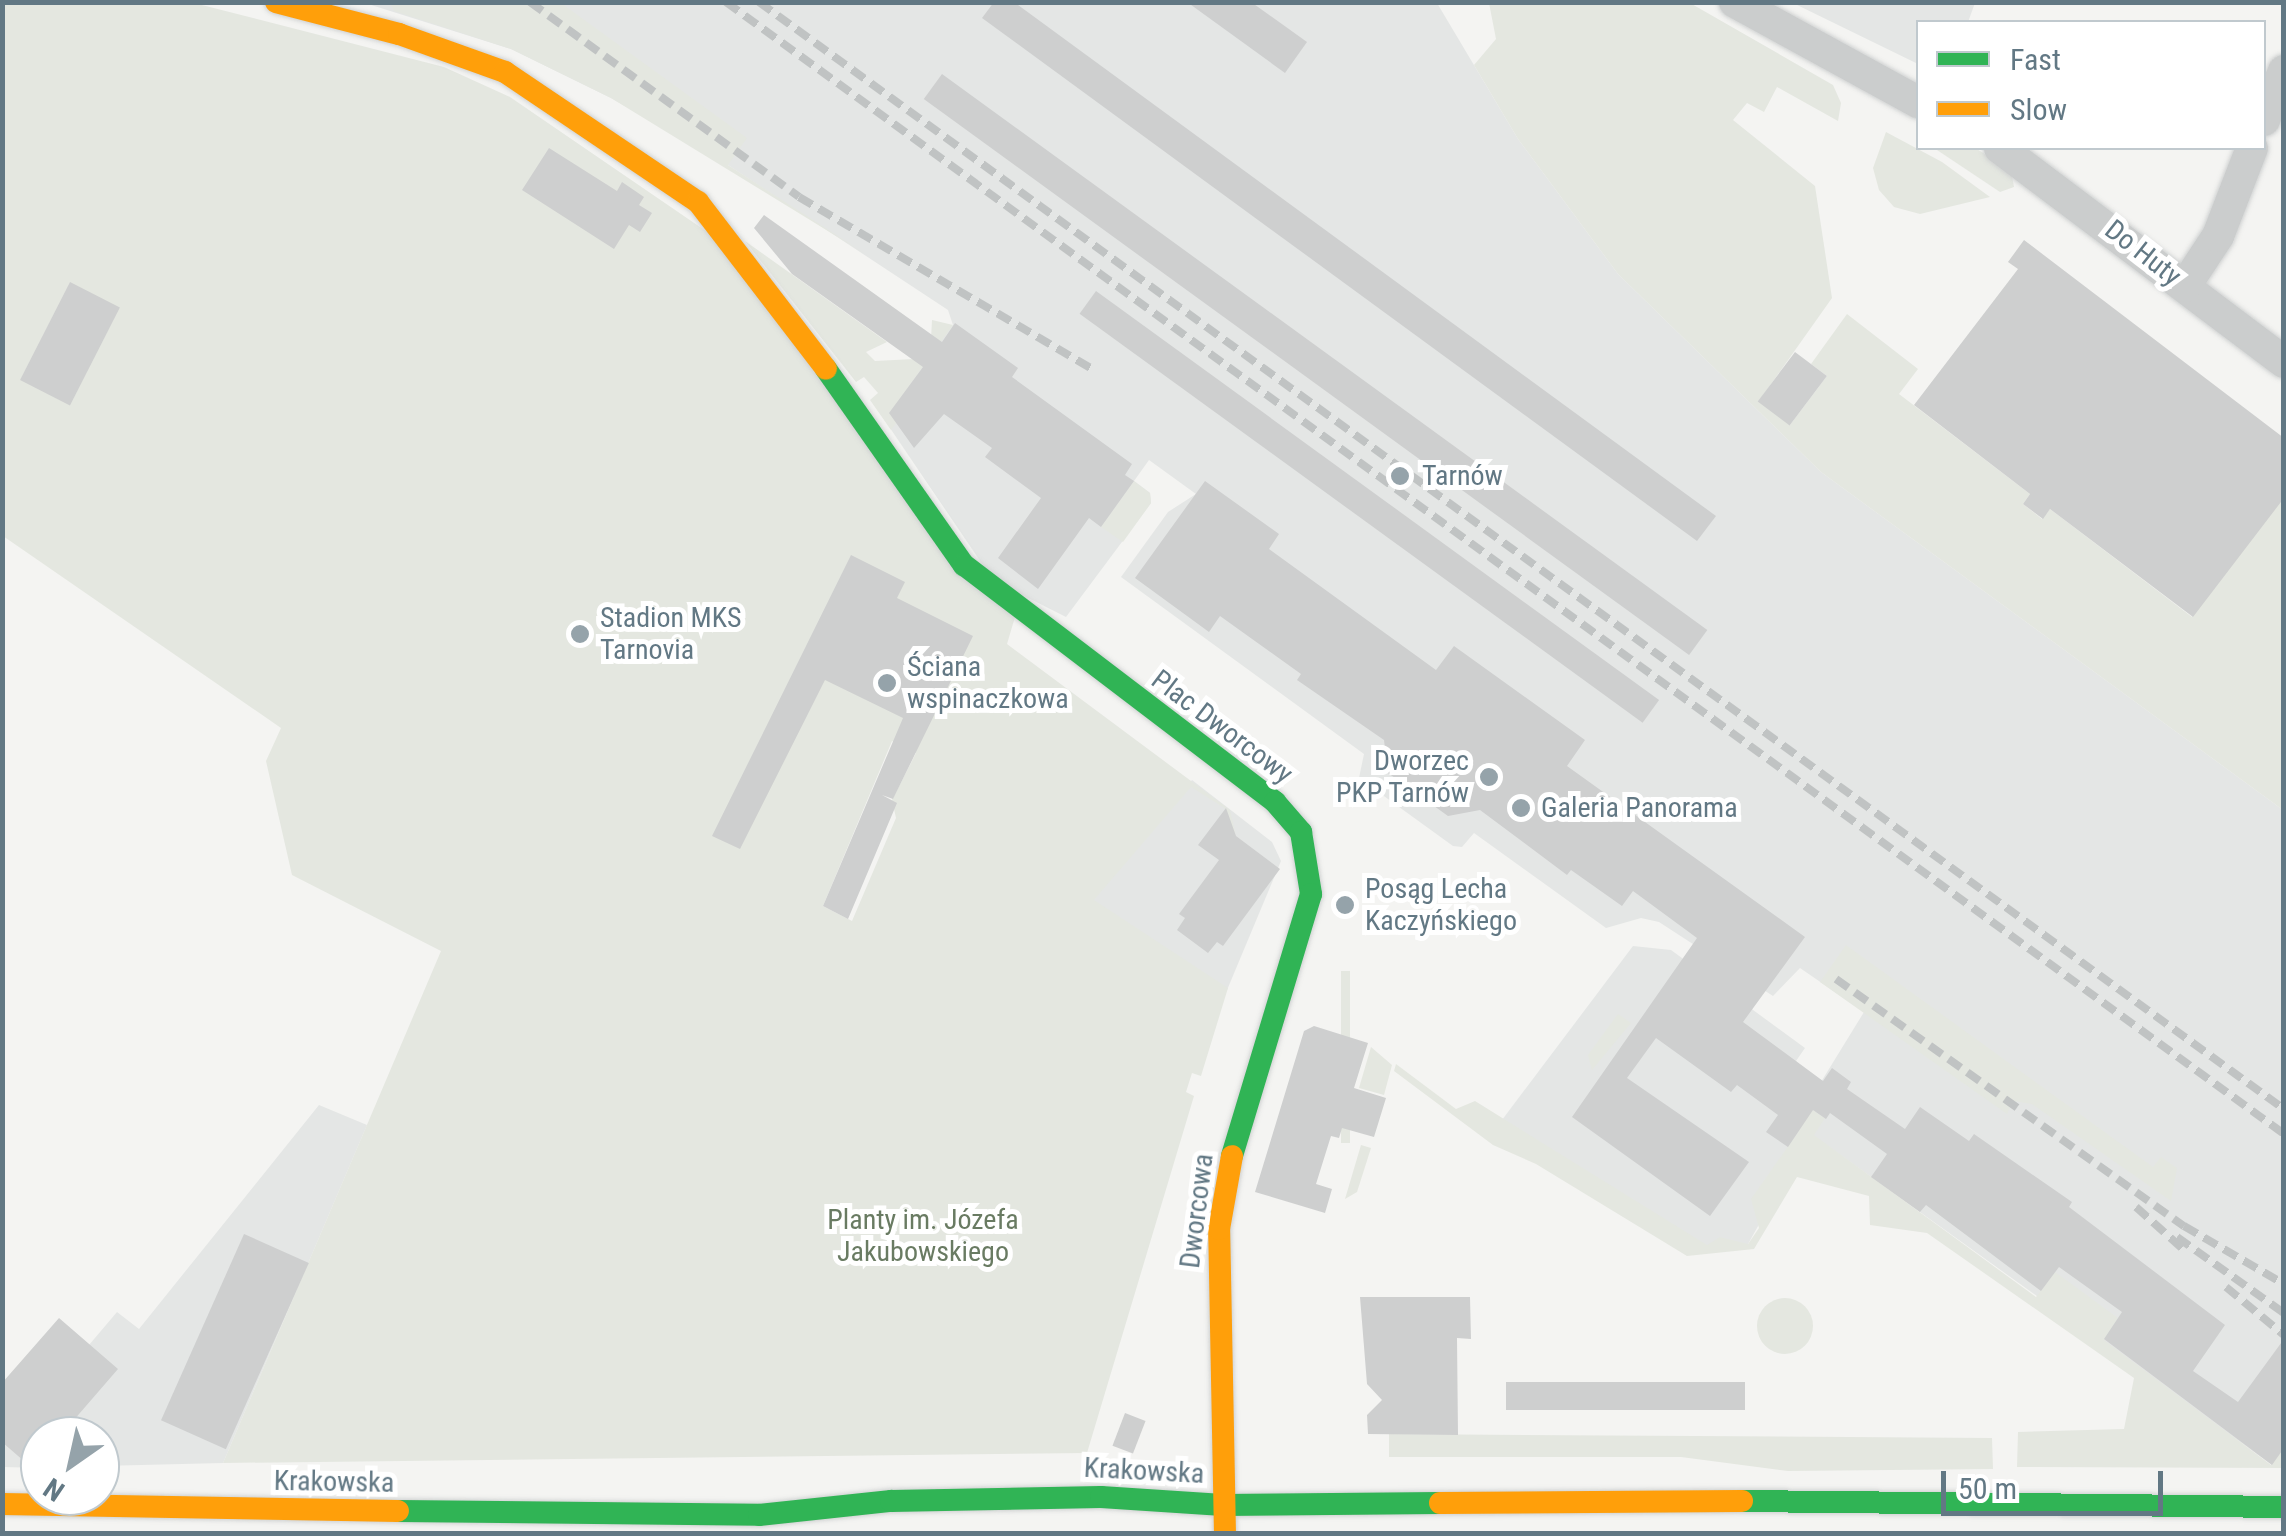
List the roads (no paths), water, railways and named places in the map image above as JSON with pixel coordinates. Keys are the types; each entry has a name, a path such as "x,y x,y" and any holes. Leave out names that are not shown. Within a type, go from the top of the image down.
{"street":[{"name":"Plac Dworcowy","path":"276,2 400,34 505,72 698,202 769,288 951,551 1293,820 1310,860 1300,935"},
{"path":"1734,2 1916,101"},
{"path":"2266,115 2284,70"},
{"name":"Do Huty","path":"2003,150 2284,362"},
{"path":"2184,286 2218,236 2251,150"},
{"name":"Dworcowa","path":"1225,1534 1216,1256 1222,1202 1300,935"},
{"name":"Krakowska","path":"2,1504 249,1522 759,1514 890,1501 1101,1496 1223,1505 1978,1499 2284,1507"},
{"path":"1978,1499 1979,1534"}],"railway":[{"path":"530,2 799,197 1090,368"},
{"path":"726,2 2284,1134"},
{"path":"759,2 2284,1109"},
{"path":"1836,979 2184,1226 2284,1284"},
{"path":"2136,1207 2185,1251"},
{"path":"2177,1237 2284,1313"},
{"path":"2226,1287 2284,1335"}],"place":[{"name":"Tarnów","path":"1400,476"},
{"name":"Stadion MKS Tarnovia","path":"580,634"},
{"name":"Ściana wspinaczkowa","path":"887,683"},
{"name":"Dworzec PKP Tarnów","path":"1489,777"},
{"name":"Galeria Panorama","path":"1521,808"},
{"name":"Posąg Lecha Kaczyńskiego","path":"1345,905"}],"park label":[{"name":"Planty im. Józefa Jakubowskiego","path":"923,1236"}]}
